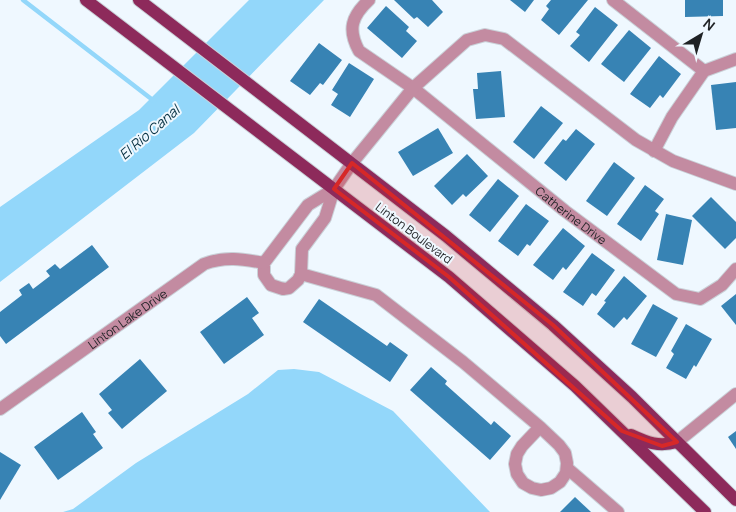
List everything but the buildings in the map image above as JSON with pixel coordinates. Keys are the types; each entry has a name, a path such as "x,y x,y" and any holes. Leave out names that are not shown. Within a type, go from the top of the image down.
{"main road":[{"name":"Linton Boulevard","path":"86,0 449,277 575,386 705,512"},
{"name":"Linton Boulevard","path":"139,0 446,236 553,325 597,364 736,500"},
{"path":"622,431 645,442 662,446 677,442"}],"street":[{"name":"Catherine Drive","path":"369,0 358,11 353,21 354,42 359,51 412,88 565,211 676,294 700,299 722,285 736,269"},
{"path":"612,0 704,71"},
{"path":"334,189 308,206 264,263 264,275 271,285 277,288 289,288 298,280 301,274 302,249 325,218 334,189 352,163 412,88 467,40 475,36 495,36 504,39 636,140 654,151 736,184"},
{"path":"654,151 672,117 704,71 736,59"},
{"name":"Linton Lake Drive","path":"0,409 204,264 224,258 264,263"},
{"path":"301,274 376,295 464,362 540,427 565,453 566,468 560,482 552,488 542,490 532,488 523,482 517,474 515,464 517,454 540,427"},
{"path":"677,442 736,394"},
{"path":"566,468 618,512"}],"highlighted area":[{"path":"352,163 553,325 677,442 662,446 622,431 449,277 334,189"}],"water":[{"name":"El Rio Canal","path":"249,0 324,0 194,133 0,282 0,207 139,110"},
{"path":"294,369 319,372 393,411 490,512 63,512 73,509 136,463 248,394 278,370"}],"waterway":[{"path":"23,0 154,101"}]}
